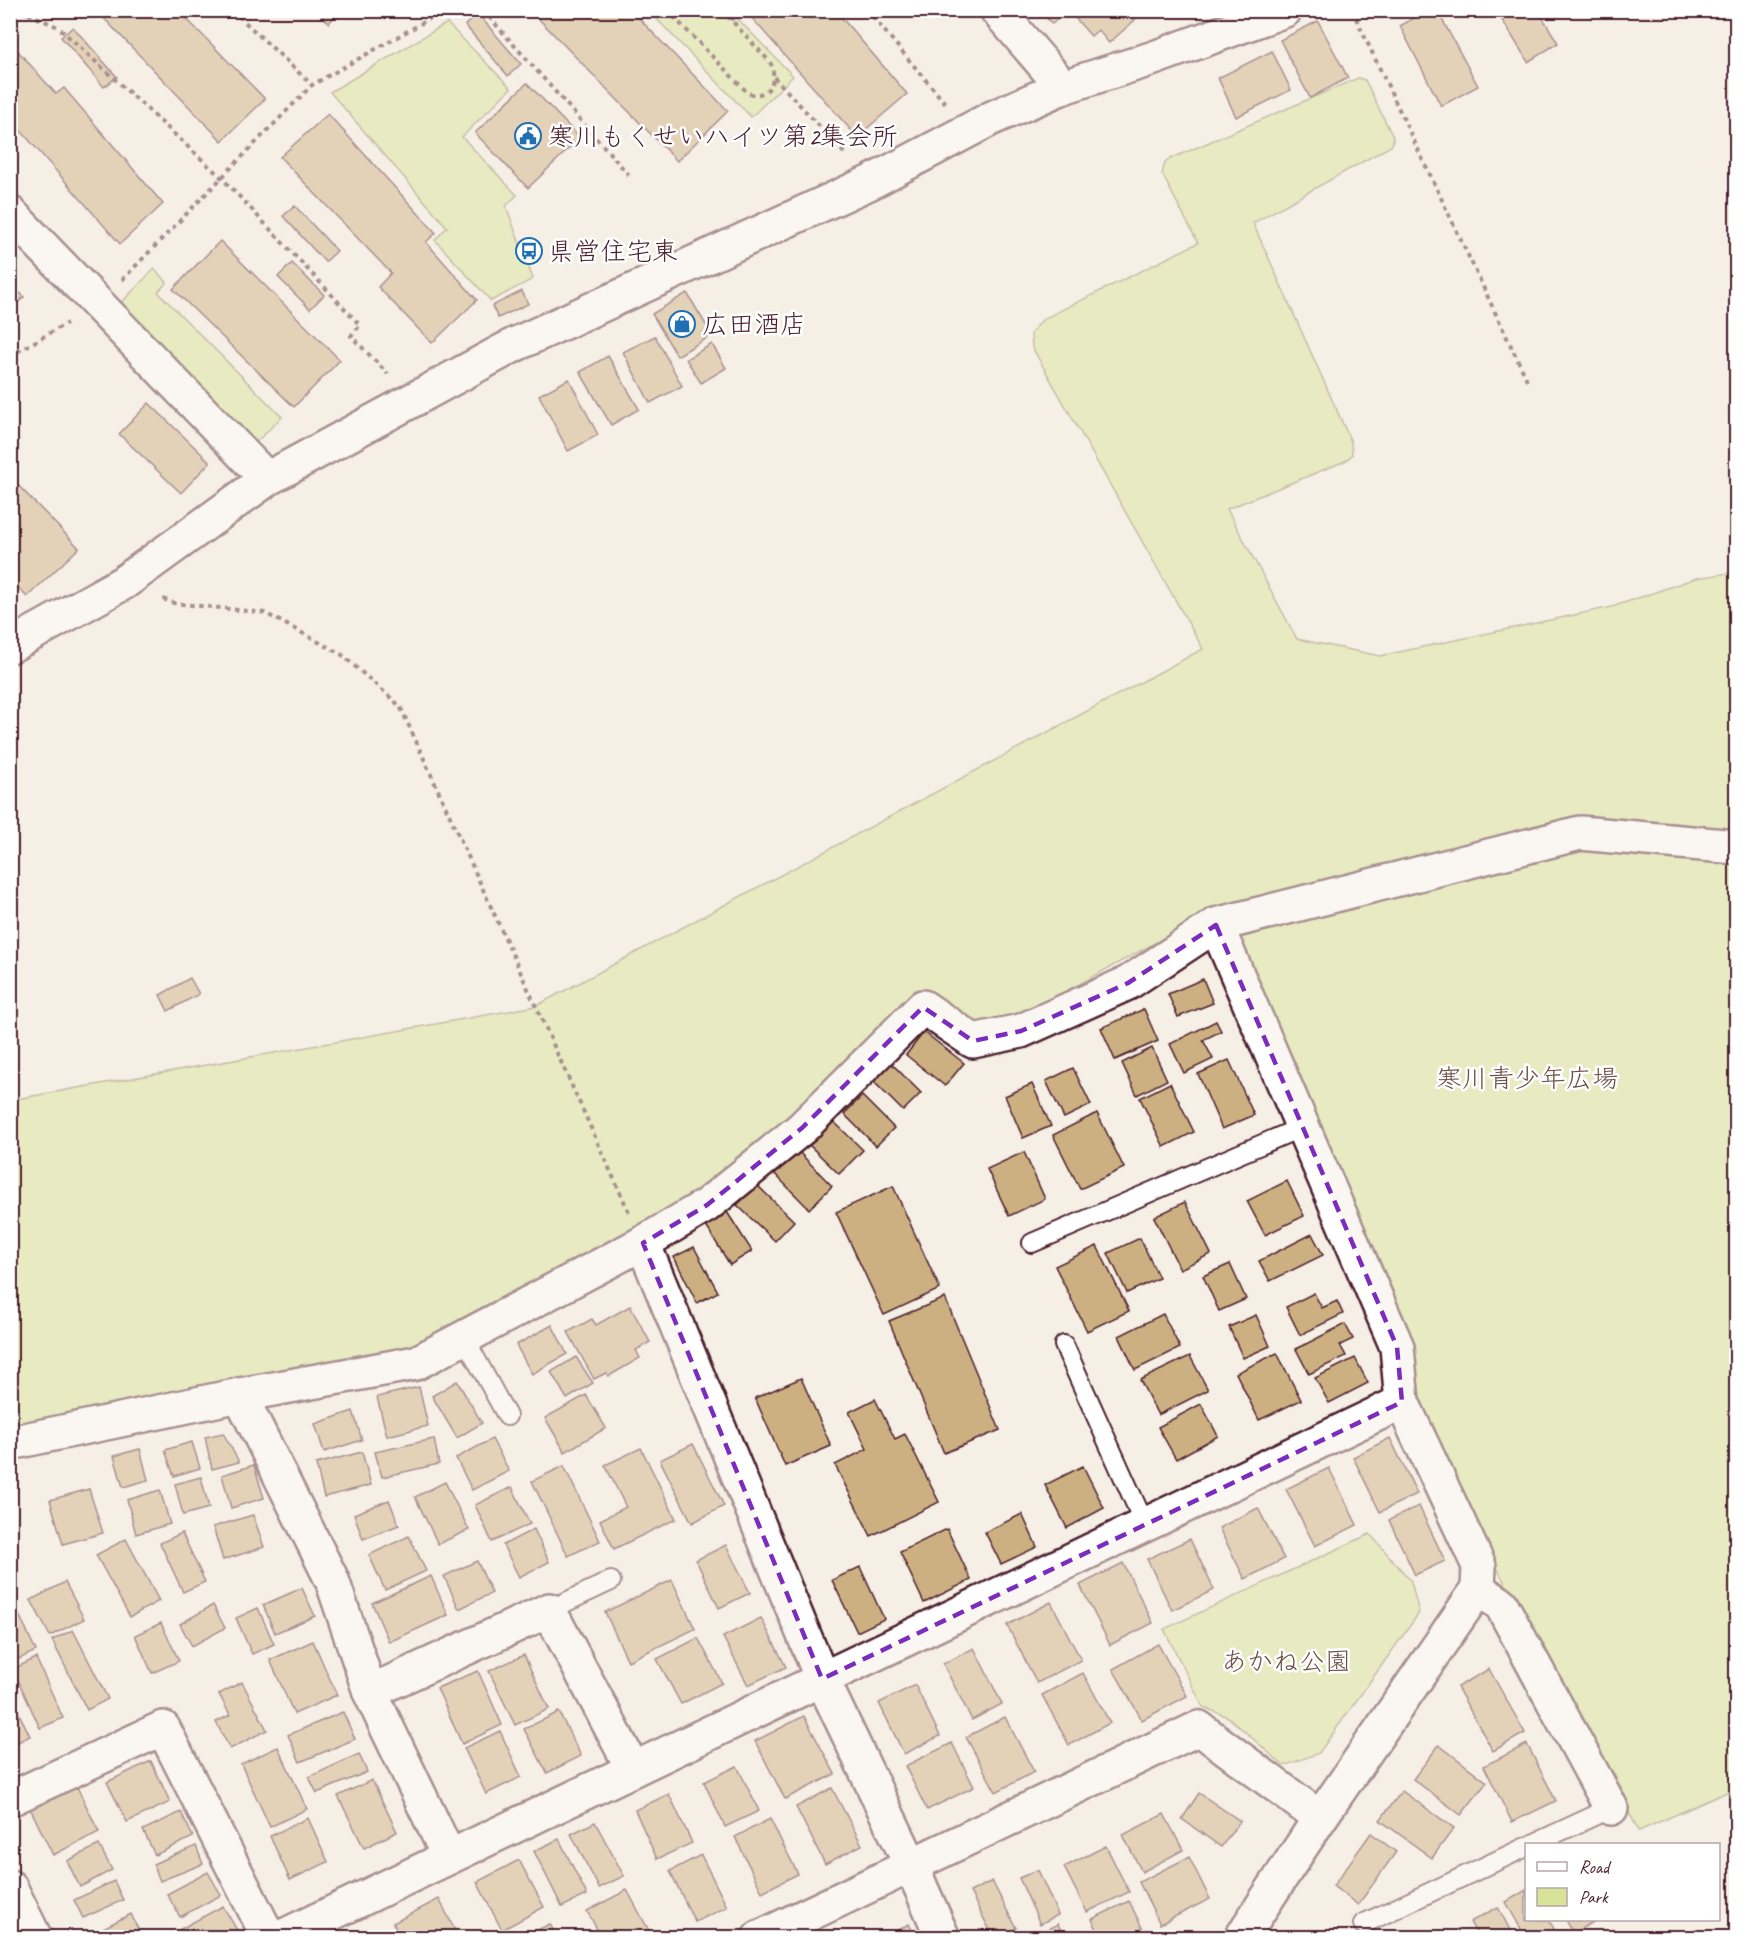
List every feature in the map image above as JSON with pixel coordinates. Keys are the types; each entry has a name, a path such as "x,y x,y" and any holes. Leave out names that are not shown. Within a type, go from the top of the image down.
{"street":[{"path":"997,10 1063,87"},
{"path":"10,646 123,583 267,479 514,345 871,183 992,118 1063,87 1154,58 1285,10"},
{"path":"10,213 267,479"},
{"path":"10,1443 240,1395 416,1363 643,1243 707,1205 802,1128 923,1007 973,1041 1021,1031 1128,983 1216,925 1580,832 1737,847"},
{"path":"1216,925 1397,1347 1402,1402 1479,1566 1478,1589 1320,1818 1241,1938"},
{"path":"643,1243 822,1679 911,1865 943,1938"},
{"path":"240,1395 332,1580 370,1692 449,1857"},
{"path":"280,1938 1402,1402"},
{"path":"1478,1589 1501,1604 1611,1808"},
{"path":"370,1692 549,1610 633,1769"},
{"path":"10,1799 163,1728 269,1938"},
{"path":"759,1938 1199,1728 1320,1818"},
{"path":"10,1887 35,1938"}],"lane":[{"path":"1032,1243 1302,1126"},
{"path":"464,1337 507,1416"},
{"path":"1064,1345 1145,1525"},
{"path":"549,1610 611,1581"},
{"path":"1537,1843 1611,1808"},
{"path":"1363,1924 1525,1848"}],"path":[{"path":"20,10 58,27 222,178 360,325 351,336 414,400"},
{"path":"232,10 312,85"},
{"path":"10,356 99,304 312,85 445,10"},
{"path":"483,10 629,175"},
{"path":"668,10 748,93 757,95 768,90 774,77 774,69 770,62 722,10"},
{"path":"731,20 741,10"},
{"path":"867,10 969,131"},
{"path":"1352,10 1529,384"},
{"path":"774,77 871,183"},
{"path":"123,583 174,603 265,613 341,654 400,706 643,1243"}],"highlighted area":[{"path":"1216,925 1397,1347 1402,1402 822,1679 643,1243 707,1205 802,1128 923,1007 973,1041 1021,1031 1128,983"}],"green space":[{"path":"649,11 730,11 793,76 751,117"},
{"path":"447,23 511,88 462,137 517,195 506,206 533,279 491,301 435,240 447,227 330,92"},
{"path":"1358,78 1365,80 1393,137 1391,146 1253,223 1351,442 1352,455 1345,461 1227,509 1297,639 1380,656 1612,607 1696,578 1736,572 1736,835 1573,820 1210,913 1013,1020 977,1027 922,995 788,1120 698,1194 637,1230 409,1348 11,1429 11,1100 536,1006 1203,649 1032,347 1031,333 1043,319 1198,243 1162,174 1165,163 1170,159"},
{"path":"154,269 167,282 158,292 282,417 251,447 114,310"},
{"name":"寒川青少年広場","path":"1579,850 1736,864 1736,1788 1639,1831 1499,1572 1420,1398 1414,1345 1238,935"},
{"name":"あかね公園","path":"1370,1534 1411,1581 1419,1613 1319,1753 1284,1766 1228,1717 1203,1707 1164,1629"}],"building":[{"path":"96,10 178,10 265,99 222,141"},
{"path":"316,10 341,10 329,23"},
{"path":"530,10 631,10 728,111 677,161"},
{"path":"759,10 835,10 907,94 857,137 751,17"},
{"path":"1040,10 1068,10 1052,24"},
{"path":"1068,10 1127,10 1135,20 1109,43 1098,30 1091,36"},
{"path":"1428,10 1437,10 1478,86 1441,106 1400,26"},
{"path":"1496,10 1538,10 1558,43 1528,62"},
{"path":"478,14 521,64 508,76 465,25"},
{"path":"1318,21 1348,78 1310,98 1280,40"},
{"path":"73,27 117,77 104,87 61,37"},
{"path":"10,42 56,94 64,88 163,204 120,244 15,124 10,128"},
{"path":"1272,51 1291,90 1236,117 1218,78"},
{"name":"寒川もくせいハイツ第2集会所","path":"527,83 580,138 528,188 475,133"},
{"path":"328,114 436,233 426,242 477,300 432,343 378,287 391,273 280,157"},
{"path":"295,206 337,251 325,262 283,216"},
{"path":"220,241 340,360 294,407 173,289"},
{"path":"292,263 324,295 310,309 278,277"},
{"path":"10,283 24,297 10,310"},
{"path":"522,291 528,304 498,318 492,306"},
{"name":"広田酒店","path":"687,293 712,335 677,356 652,314"},
{"path":"655,336 682,386 650,403 623,352"},
{"path":"712,344 726,368 701,383 686,359"},
{"path":"608,356 639,409 611,425 580,372"},
{"path":"569,379 598,435 568,451 539,395"},
{"path":"149,403 210,462 181,493 119,434"},
{"path":"10,477 79,548 27,597 10,580"},
{"path":"190,978 199,994 168,1011 160,995"},
{"path":"1203,979 1213,1003 1178,1017 1168,994"},
{"path":"1144,1009 1158,1041 1115,1060 1101,1028"},
{"path":"1216,1021 1221,1031 1203,1040 1213,1059 1184,1073 1170,1044"},
{"path":"924,1032 964,1063 945,1086 906,1055"},
{"path":"1152,1048 1167,1080 1137,1095 1122,1063"},
{"path":"888,1060 921,1093 903,1111 870,1078"},
{"path":"1229,1060 1254,1115 1222,1129 1198,1074"},
{"path":"1073,1068 1091,1105 1064,1118 1046,1081"},
{"path":"1170,1083 1194,1132 1164,1147 1140,1098"},
{"path":"1032,1084 1051,1126 1023,1138 1005,1096"},
{"path":"862,1096 894,1128 876,1146 844,1114"},
{"path":"1097,1113 1124,1168 1080,1189 1053,1135"},
{"path":"830,1118 863,1150 839,1174 806,1142"},
{"path":"795,1148 832,1186 809,1209 772,1171"},
{"path":"1024,1152 1045,1199 1009,1216 987,1169"},
{"path":"1287,1181 1304,1216 1265,1235 1247,1201"},
{"path":"757,1185 794,1221 775,1241 737,1205"},
{"path":"893,1186 940,1289 884,1315 836,1212"},
{"path":"1185,1202 1211,1254 1180,1269 1154,1217"},
{"path":"727,1212 752,1251 730,1265 706,1226"},
{"path":"1312,1234 1323,1255 1270,1281 1259,1261"},
{"path":"1140,1238 1159,1278 1127,1293 1108,1253"},
{"path":"1097,1246 1129,1311 1087,1331 1055,1266"},
{"path":"694,1247 718,1292 697,1303 674,1257"},
{"path":"1230,1264 1246,1299 1219,1311 1203,1276"},
{"path":"1314,1293 1322,1308 1337,1301 1343,1314 1300,1335 1286,1307"},
{"path":"945,1298 1000,1430 944,1453 889,1321"},
{"path":"630,1306 650,1342 636,1350 640,1358 609,1376 606,1373 594,1379 568,1332 592,1319 596,1325"},
{"path":"1163,1314 1180,1348 1135,1370 1119,1336"},
{"path":"1256,1315 1270,1346 1243,1358 1229,1327"},
{"path":"1345,1324 1353,1339 1340,1345 1346,1356 1309,1374 1296,1349"},
{"path":"552,1325 567,1354 532,1374 516,1345"},
{"path":"1277,1353 1301,1400 1259,1420 1236,1373"},
{"path":"1190,1356 1208,1390 1158,1415 1140,1380"},
{"path":"576,1357 593,1383 567,1399 551,1372"},
{"path":"1355,1358 1368,1383 1329,1403 1315,1378"},
{"path":"801,1378 831,1446 785,1466 755,1398"},
{"path":"457,1381 482,1423 457,1438 432,1396"},
{"path":"419,1387 428,1426 387,1436 377,1397"},
{"path":"586,1395 606,1428 565,1452 545,1418"},
{"path":"875,1399 895,1439 905,1434 939,1502 871,1536 835,1465 867,1449 849,1412"},
{"path":"1201,1404 1218,1436 1176,1459 1158,1427"},
{"path":"353,1411 362,1440 324,1452 315,1424"},
{"path":"223,1433 239,1462 212,1469 205,1437"},
{"path":"1390,1438 1417,1494 1380,1512 1353,1457"},
{"path":"434,1439 439,1464 382,1477 375,1452"},
{"path":"492,1439 509,1471 472,1490 456,1458"},
{"path":"192,1442 200,1468 174,1476 165,1450"},
{"path":"693,1444 724,1506 692,1523 660,1460"},
{"path":"641,1448 676,1519 614,1549 600,1520 626,1507 605,1465"},
{"path":"140,1449 148,1480 123,1487 114,1456"},
{"path":"362,1452 371,1485 324,1497 316,1464"},
{"path":"254,1465 264,1498 231,1508 222,1475"},
{"path":"564,1466 600,1541 568,1556 532,1481"},
{"path":"1083,1466 1104,1508 1067,1528 1045,1485"},
{"path":"1329,1468 1357,1525 1315,1546 1286,1489"},
{"path":"201,1477 209,1508 183,1515 175,1484"},
{"path":"445,1482 469,1530 438,1544 415,1497"},
{"path":"512,1487 530,1524 492,1542 475,1505"},
{"path":"89,1489 103,1533 63,1544 50,1500"},
{"path":"160,1490 170,1524 136,1534 127,1500"},
{"path":"389,1500 399,1525 363,1539 354,1514"},
{"path":"1419,1506 1445,1561 1415,1575 1389,1520"},
{"path":"1258,1508 1284,1559 1245,1579 1219,1528"},
{"path":"1022,1514 1037,1547 1001,1564 985,1532"},
{"path":"253,1515 264,1547 223,1560 213,1527"},
{"path":"534,1529 549,1562 519,1577 503,1545"},
{"path":"947,1529 971,1580 924,1603 900,1552"},
{"path":"182,1533 205,1582 183,1592 160,1543"},
{"path":"409,1536 426,1571 385,1590 369,1555"},
{"path":"126,1539 159,1601 130,1617 96,1555"},
{"path":"1190,1539 1214,1590 1172,1610 1147,1559"},
{"path":"726,1545 750,1593 719,1608 696,1560"},
{"path":"477,1561 492,1593 459,1609 444,1576"},
{"path":"1123,1563 1153,1623 1110,1645 1080,1585"},
{"path":"860,1567 884,1619 857,1632 832,1580"},
{"path":"431,1576 448,1615 389,1642 372,1603"},
{"path":"672,1580 695,1629 628,1661 605,1612"},
{"path":"65,1582 84,1619 50,1636 31,1600"},
{"path":"302,1588 315,1616 275,1633 263,1605"},
{"path":"1051,1602 1081,1660 1037,1683 1007,1625"},
{"path":"213,1605 225,1628 192,1646 180,1624"},
{"path":"15,1606 36,1651 10,1663 10,1609"},
{"path":"258,1608 274,1644 252,1654 236,1618"},
{"path":"761,1618 786,1667 748,1685 723,1637"},
{"path":"161,1623 179,1661 152,1673 135,1635"},
{"path":"73,1630 108,1699 87,1710 52,1640"},
{"path":"698,1638 722,1683 681,1704 657,1659"},
{"path":"313,1641 337,1695 294,1714 270,1660"},
{"path":"1158,1644 1187,1696 1142,1720 1113,1669"},
{"path":"974,1648 1002,1704 972,1720 943,1664"},
{"path":"524,1655 549,1709 515,1725 489,1671"},
{"path":"36,1658 63,1718 40,1728 13,1669"},
{"path":"1489,1669 1525,1733 1493,1751 1457,1687"},
{"path":"478,1671 502,1725 462,1744 437,1688"},
{"path":"1083,1673 1110,1723 1069,1745 1042,1695"},
{"path":"242,1682 267,1730 230,1749 216,1722 230,1715 219,1694"},
{"path":"915,1685 940,1736 904,1754 879,1703"},
{"path":"15,1705 30,1736 10,1746 10,1708"},
{"path":"343,1712 355,1739 300,1762 288,1735"},
{"path":"559,1712 581,1756 547,1773 524,1729"},
{"path":"804,1716 835,1774 785,1799 755,1741"},
{"path":"1005,1717 1034,1772 996,1792 966,1737"},
{"path":"500,1731 521,1777 486,1794 464,1748"},
{"path":"952,1743 974,1787 927,1810 905,1766"},
{"path":"1527,1744 1556,1801 1512,1822 1484,1766"},
{"path":"1439,1745 1487,1782 1461,1815 1413,1779"},
{"path":"278,1747 307,1809 270,1827 241,1764"},
{"path":"359,1754 367,1772 317,1793 309,1777"},
{"path":"151,1761 170,1802 127,1822 107,1782"},
{"path":"737,1766 759,1811 725,1827 704,1782"},
{"path":"372,1780 397,1832 364,1848 338,1796"},
{"path":"76,1785 99,1832 53,1855 30,1808"},
{"path":"832,1788 862,1845 825,1864 796,1807"},
{"path":"1402,1791 1454,1828 1432,1858 1380,1820"},
{"path":"1199,1793 1240,1821 1221,1847 1182,1819"},
{"path":"669,1794 692,1843 657,1859 635,1810"},
{"path":"181,1812 193,1837 155,1855 143,1830"},
{"path":"1164,1814 1183,1850 1142,1872 1123,1835"},
{"path":"308,1818 328,1862 290,1880 270,1836"},
{"path":"770,1819 798,1874 762,1892 735,1837"},
{"path":"595,1822 624,1876 599,1888 571,1834"},
{"path":"1371,1833 1396,1852 1358,1905 1333,1886"},
{"path":"559,1839 587,1895 562,1907 534,1851"},
{"path":"99,1845 112,1870 80,1887 67,1861"},
{"path":"196,1846 203,1864 160,1881 153,1864"},
{"path":"1106,1846 1129,1892 1087,1912 1064,1867"},
{"path":"701,1855 727,1907 695,1922 670,1871"},
{"path":"1189,1857 1210,1899 1160,1924 1139,1882"},
{"path":"519,1860 544,1907 502,1930 477,1882"},
{"path":"1038,1870 1058,1915 1040,1924 1019,1878"},
{"path":"208,1872 221,1895 180,1917 167,1894"},
{"path":"114,1881 123,1900 83,1918 74,1900"},
{"path":"992,1881 1016,1928 997,1938 994,1938 970,1892"},
{"path":"627,1890 653,1938 602,1938 587,1911"},
{"path":"1525,1891 1525,1921 1550,1921 1559,1938 1526,1938 1506,1902"},
{"path":"439,1899 459,1938 401,1938 393,1923"},
{"path":"1129,1901 1147,1938 1101,1938 1092,1919"},
{"path":"223,1906 238,1932 227,1938 173,1938 171,1934"},
{"path":"1498,1907 1514,1938 1479,1938 1470,1922"},
{"path":"131,1914 142,1938 88,1938 87,1936"},
{"path":"1567,1921 1595,1921 1573,1933"},
{"path":"550,1924 557,1938 528,1938 527,1935"},
{"path":"909,1924 916,1938 883,1938"},
{"path":"1058,1924 1064,1938 1028,1938"}],"place":[{"name":"寒川もくせいハイツ第2集会所","path":"528,136"},
{"name":"県営住宅東","path":"529,251"},
{"name":"広田酒店","path":"682,324"}]}
